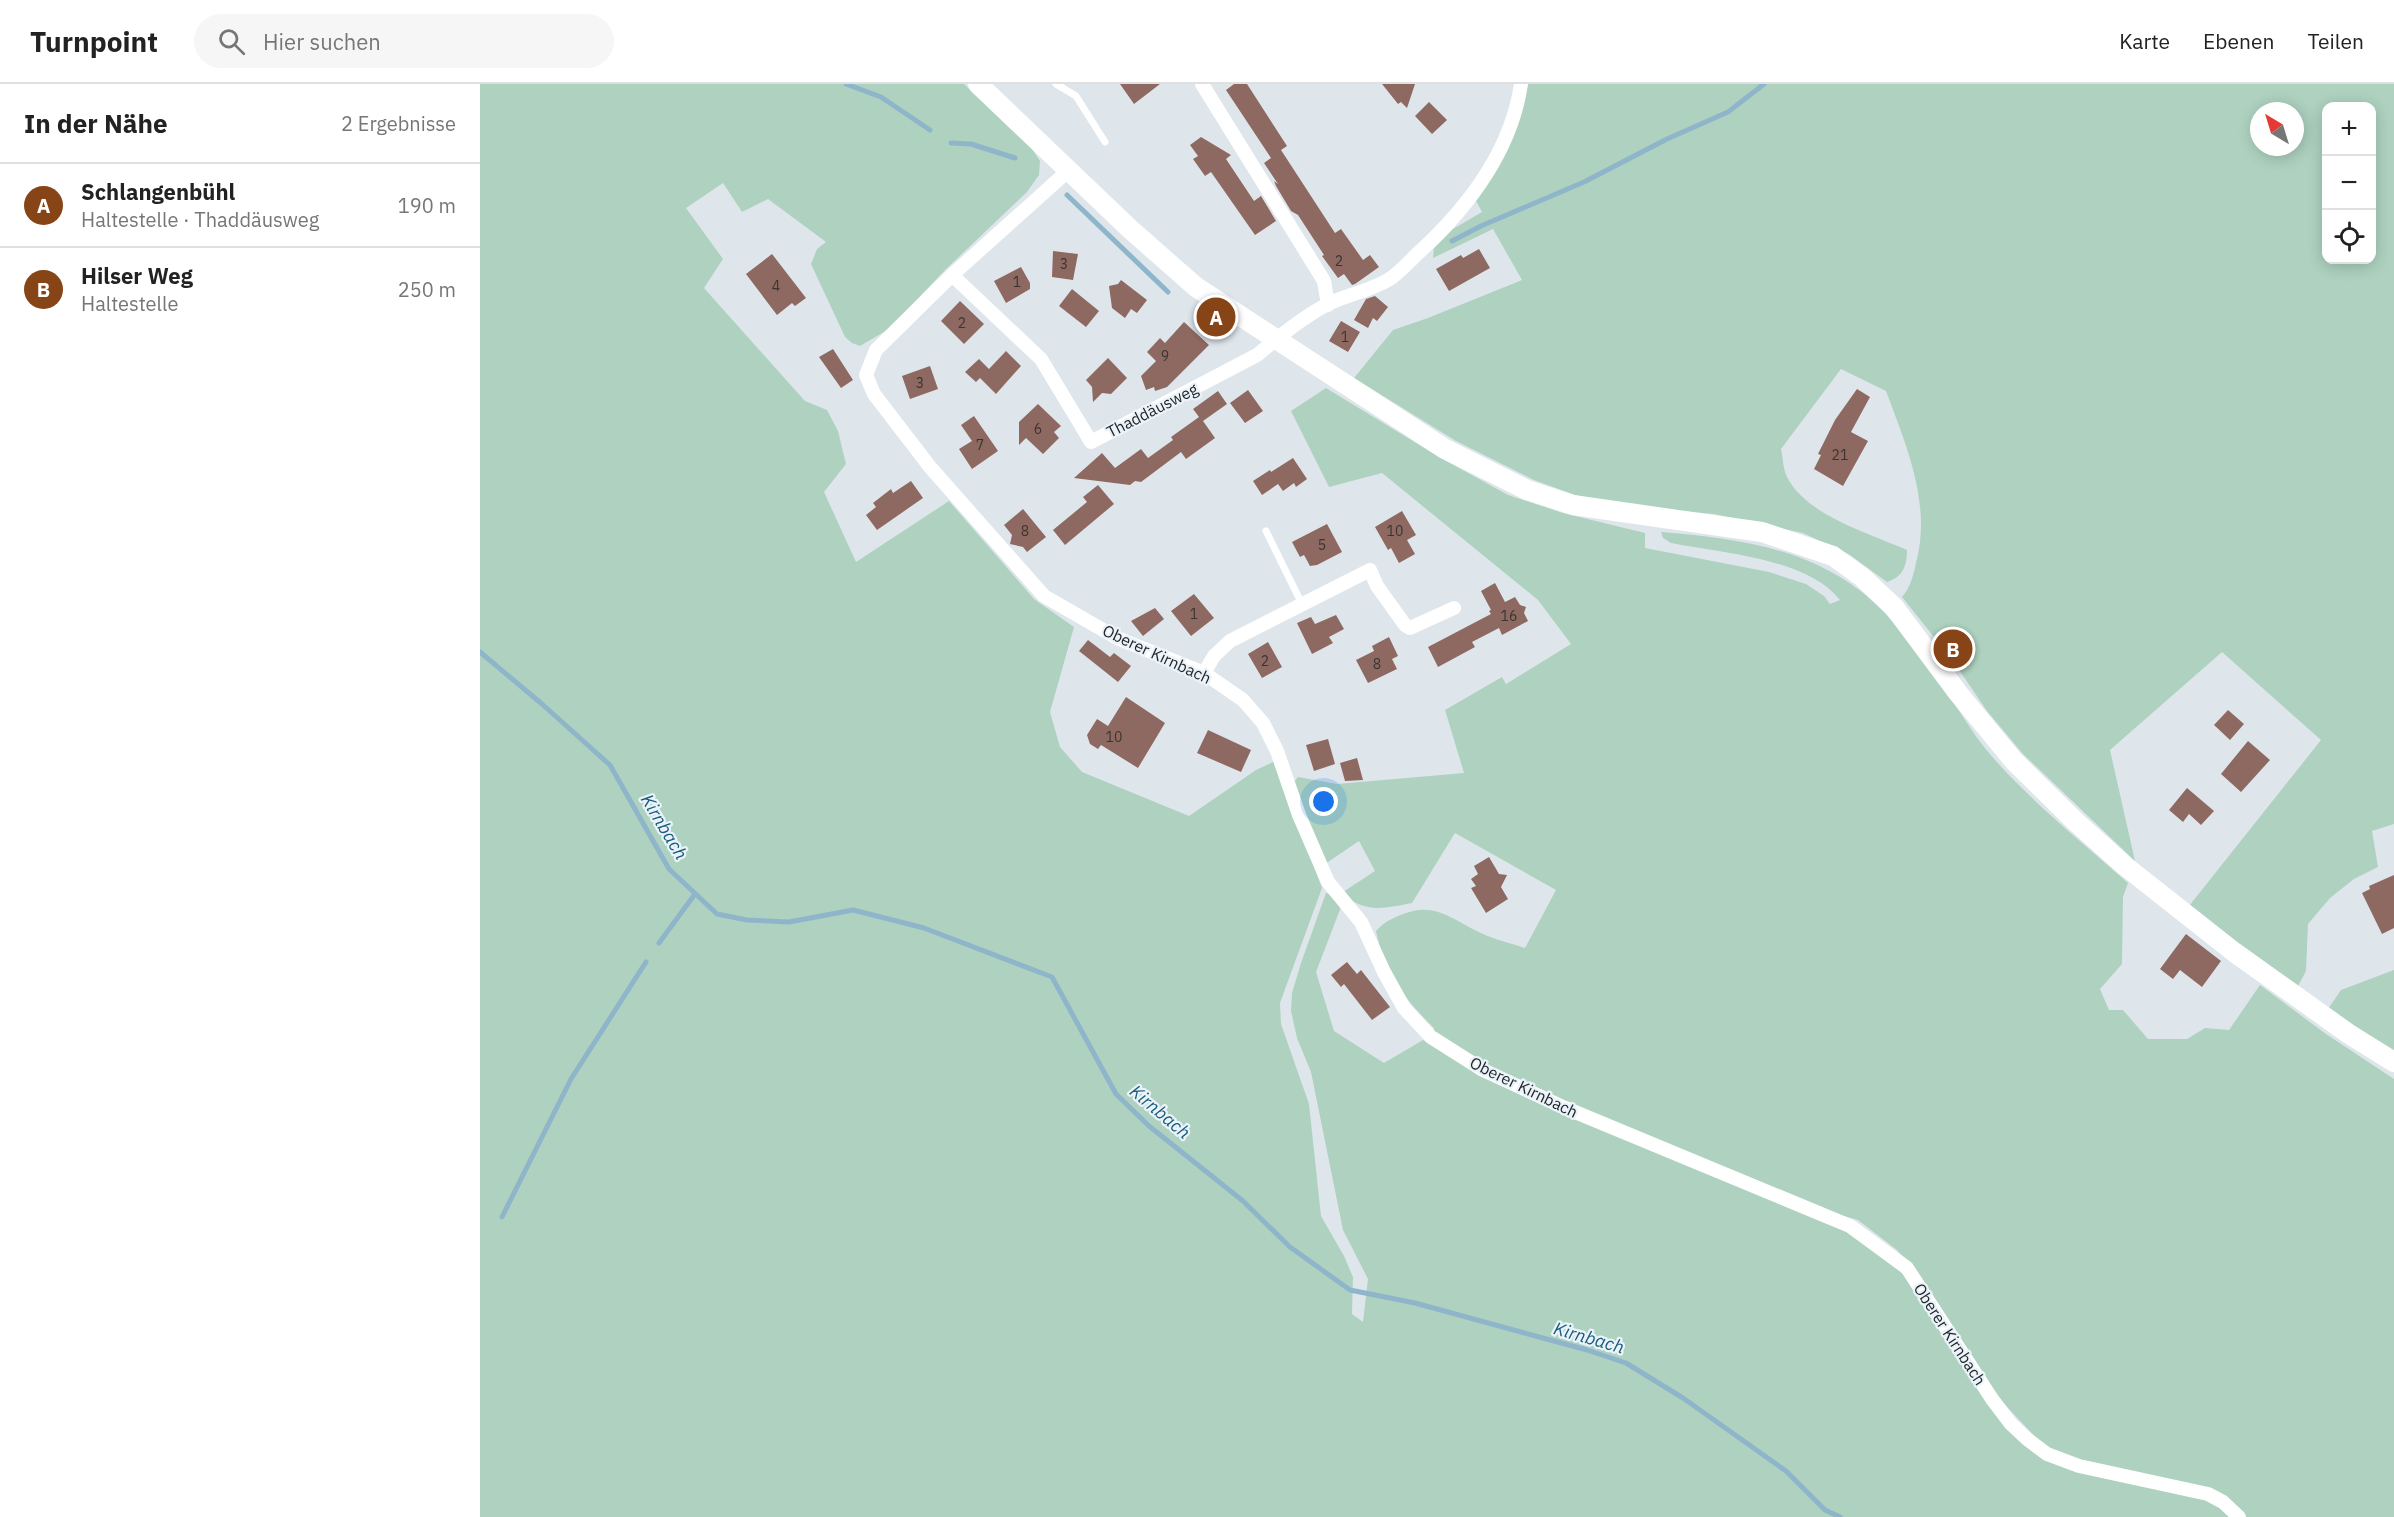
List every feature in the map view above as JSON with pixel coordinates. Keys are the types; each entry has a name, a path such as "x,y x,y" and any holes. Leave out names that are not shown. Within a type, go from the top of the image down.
{"main road":[{"path":"978,84 1130,229 1196,287 1445,449 1527,489 1573,505 1762,532 1833,556 1862,577 1894,608 2014,761 2076,822 2125,866 2234,952 2298,1000 2394,1062"}],"street":[{"path":"1202,84 1324,282 1328,304"},
{"path":"1276,339 1328,304 1389,280 1443,231 1470,200 1498,153 1518,105 1521,84"},
{"name":"Oberer Kirnbach","path":"1069,170 952,275 876,350 866,375 874,394 930,467 1044,596 1117,638 1204,673 1243,700 1263,723 1277,751 1299,815 1328,882 1361,922 1404,1008 1431,1037 1483,1070 1553,1102 1850,1226 1907,1268 1992,1399 2011,1424 2034,1444 2048,1454 2079,1466 2208,1494 2223,1502 2239,1517"},
{"name":"Thaddäusweg","path":"952,275 1041,359 1051,372 1091,442 1257,355 1276,339"},
{"path":"1204,673 1214,656 1230,641 1370,570 1377,586 1405,625 1410,628 1454,608"}],"lane":[{"path":"1056,84 1076,96 1105,142"},
{"path":"1266,531 1302,604"}],"green space":[{"path":"480,84 964,84 1032,149 1040,161 1039,175 1027,192 945,270 889,329 860,346 845,337 811,264 817,249 826,242 768,199 742,212 723,183 686,208 723,259 704,288 805,401 827,410 838,431 846,464 824,492 856,562 949,501 1034,599 1074,627 1050,712 1060,747 1082,772 1189,816 1256,770 1275,761 1322,888 1280,1003 1281,1024 1309,1104 1321,1216 1353,1277 1352,1314 1363,1322 1368,1279 1343,1230 1311,1072 1297,1038 1291,1011 1292,993 1326,893 1330,894 1341,907 1316,972 1334,1031 1384,1063 1423,1040 1480,1075 1838,1226 1891,1260 1916,1289 2035,1451 2206,1496 2234,1517 480,1517"},
{"path":"1527,84 2394,84 2394,824 2372,831 2378,867 2354,879 2330,898 2308,924 2306,971 2297,988 2189,906 2321,740 2222,652 2110,750 2135,861 2023,754 1987,711 1953,661 1902,597 1910,585 1915,568 1921,519 1914,475 1886,391 1841,369 1781,449 1787,477 1796,491 1809,502 1840,522 1907,550 1903,570 1897,577 1887,582 1850,555 1803,533 1714,514 1616,505 1575,495 1534,480 1456,441 1354,378 1393,330 1522,280 1493,229 1433,258 1434,248 1453,229 1482,212 1475,199 1507,144 1520,115"},
{"path":"1326,388 1439,457 1508,495 1563,513 1645,533 1645,548 1769,572 1806,584 1824,596 1830,604 1840,600 1825,586 1807,575 1785,566 1738,554 1671,543 1663,538 1661,532 1713,537 1764,547 1813,563 1837,575 1871,600 1893,622 1948,694 1982,745 2021,788 2128,883 2123,897 2122,964 2100,989 2109,1010 2123,1010 2148,1039 2187,1039 2205,1028 2229,1030 2260,985 2326,1034 2394,1079 2394,1517 2244,1517 2227,1501 2080,1462 2042,1444 1990,1389 1920,1276 1897,1250 1858,1220 1825,1211 1490,1070 1434,1033 1434,1028 1405,995 1390,973 1376,931 1399,916 1414,911 1434,911 1486,935 1525,948 1556,890 1455,833 1412,903 1383,908 1359,904 1340,894 1375,871 1359,841 1325,864 1294,782 1298,777 1337,784 1464,773 1445,710 1502,677 1506,684 1571,644 1538,600 1382,473 1329,487 1291,411"},
{"path":"2394,970 2394,1052 2328,1009 2341,990"}],"building":[{"path":"1120,84 1160,84 1134,104"},
{"path":"1234,84 1247,84 1287,146 1281,150 1335,233 1341,229 1363,260 1370,255 1379,267 1355,284 1352,285 1344,274 1338,278 1298,215 1291,211 1274,181 1278,184 1264,163 1271,158 1226,90"},
{"path":"1382,84 1415,84 1407,108 1401,102 1398,104"},
{"path":"1429,102 1447,120 1432,134 1415,116"},
{"path":"1201,137 1231,155 1226,159 1254,201 1261,196 1276,221 1255,235 1211,172 1205,176 1193,159 1198,156 1190,145"},
{"path":"1479,249 1490,268 1449,291 1436,269 1461,255 1463,258"},
{"path":"1053,251 1078,254 1073,280 1052,277"},
{"path":"772,254 806,298 795,306 792,303 777,315 746,274"},
{"path":"1021,267 1030,283 1030,289 1006,303 994,281"},
{"path":"1121,280 1147,300 1137,313 1131,309 1125,318 1112,308 1109,286 1118,284"},
{"path":"1072,289 1099,311 1086,327 1059,306"},
{"path":"1375,296 1388,307 1377,321 1373,318 1368,328 1354,320 1366,299"},
{"path":"960,301 984,324 964,344 941,321"},
{"path":"1341,321 1360,332 1348,352 1329,341"},
{"path":"1184,322 1209,345 1167,387 1155,391 1154,387 1146,390 1141,376 1156,361 1147,352 1160,338 1165,343"},
{"path":"833,349 853,380 841,388 819,357"},
{"path":"1006,351 1021,366 996,394 980,378 976,382 965,372 979,359 989,369"},
{"path":"1108,358 1127,378 1111,394 1102,393 1093,402 1092,387 1086,380"},
{"path":"930,366 938,389 910,399 902,376"},
{"path":"1857,389 1870,397 1851,432 1868,441 1843,486 1814,469 1821,455 1818,454 1835,420"},
{"path":"1248,390 1263,411 1245,423 1230,403"},
{"path":"1218,391 1227,404 1203,421 1215,438 1186,459 1181,452 1141,482 1135,481 1130,485 1074,478 1102,453 1115,468 1141,449 1148,458 1173,440 1171,437 1199,417 1193,409"},
{"path":"1038,404 1061,426 1054,432 1059,438 1043,454 1026,438 1019,445 1019,422"},
{"path":"974,416 998,451 972,469 959,449 972,441 961,425"},
{"path":"1293,458 1307,479 1296,487 1294,483 1283,491 1278,484 1262,495 1253,481"},
{"path":"911,481 923,498 877,530 866,515 876,507 873,503 891,489 893,493"},
{"path":"1098,485 1114,504 1065,545 1053,530 1087,502 1083,497"},
{"path":"1023,509 1046,537 1027,552 1023,547 1010,544 1012,535 1004,525"},
{"path":"1402,511 1416,535 1407,540 1415,554 1399,563 1391,548 1388,550 1375,527"},
{"path":"1327,524 1342,552 1317,565 1310,566 1304,555 1300,557 1292,542"},
{"path":"1495,583 1505,602 1515,597 1520,605 1526,607 1524,613 1528,621 1502,635 1499,628 1472,642 1475,647 1438,667 1428,647 1491,614 1481,591"},
{"path":"1194,594 1214,618 1191,636 1171,611"},
{"path":"1155,608 1164,619 1143,636 1131,621"},
{"path":"1336,615 1344,629 1329,637 1333,643 1312,654 1297,623 1311,617 1315,624"},
{"path":"1389,637 1398,656 1392,659 1397,669 1368,683 1356,660 1374,651 1372,646"},
{"path":"1088,640 1110,657 1114,653 1131,666 1118,682 1079,651"},
{"path":"1268,642 1282,667 1262,678 1248,654"},
{"path":"1126,697 1165,723 1138,768 1101,745 1098,749 1090,744 1087,735 1097,719 1108,726"},
{"path":"2228,710 2244,724 2230,740 2214,725"},
{"path":"1208,730 1251,750 1241,772 1197,753"},
{"path":"1328,739 1335,764 1314,771 1306,745"},
{"path":"2248,741 2270,760 2241,792 2221,774"},
{"path":"1357,758 1363,780 1345,781 1340,763"},
{"path":"2187,788 2214,811 2201,825 2189,814 2183,822 2169,810"},
{"path":"1489,857 1499,874 1507,875 1501,887 1508,899 1486,913 1471,888 1476,886 1471,879 1478,874 1474,866"},
{"path":"2394,875 2394,928 2382,934 2362,893 2370,889 2369,886"},
{"path":"2186,934 2221,961 2202,987 2180,970 2173,979 2160,969"},
{"path":"1347,962 1357,974 1361,970 1390,1007 1372,1020 1344,984 1341,987 1331,975"}],"waterway":[{"path":"846,84 881,97 930,130"},
{"path":"1452,241 1481,226 1584,182 1667,139 1728,112 1764,84"},
{"path":"951,143 971,144 1015,158"},
{"path":"1067,195 1168,292"},
{"name":"Kirnbach","path":"480,652 610,765 669,869 717,914 747,920 789,922 853,910 924,928 1052,977 1116,1094 1149,1126 1243,1201 1290,1247 1350,1290 1415,1303 1587,1350 1626,1363 1683,1398 1786,1471 1825,1510 1840,1517"},
{"path":"659,943 695,894"},
{"path":"502,1217 571,1079 646,962"}],"place":[{"name":"Schlangenbühl","path":"1216,317"},
{"name":"Hilser Weg","path":"1953,649"}]}
